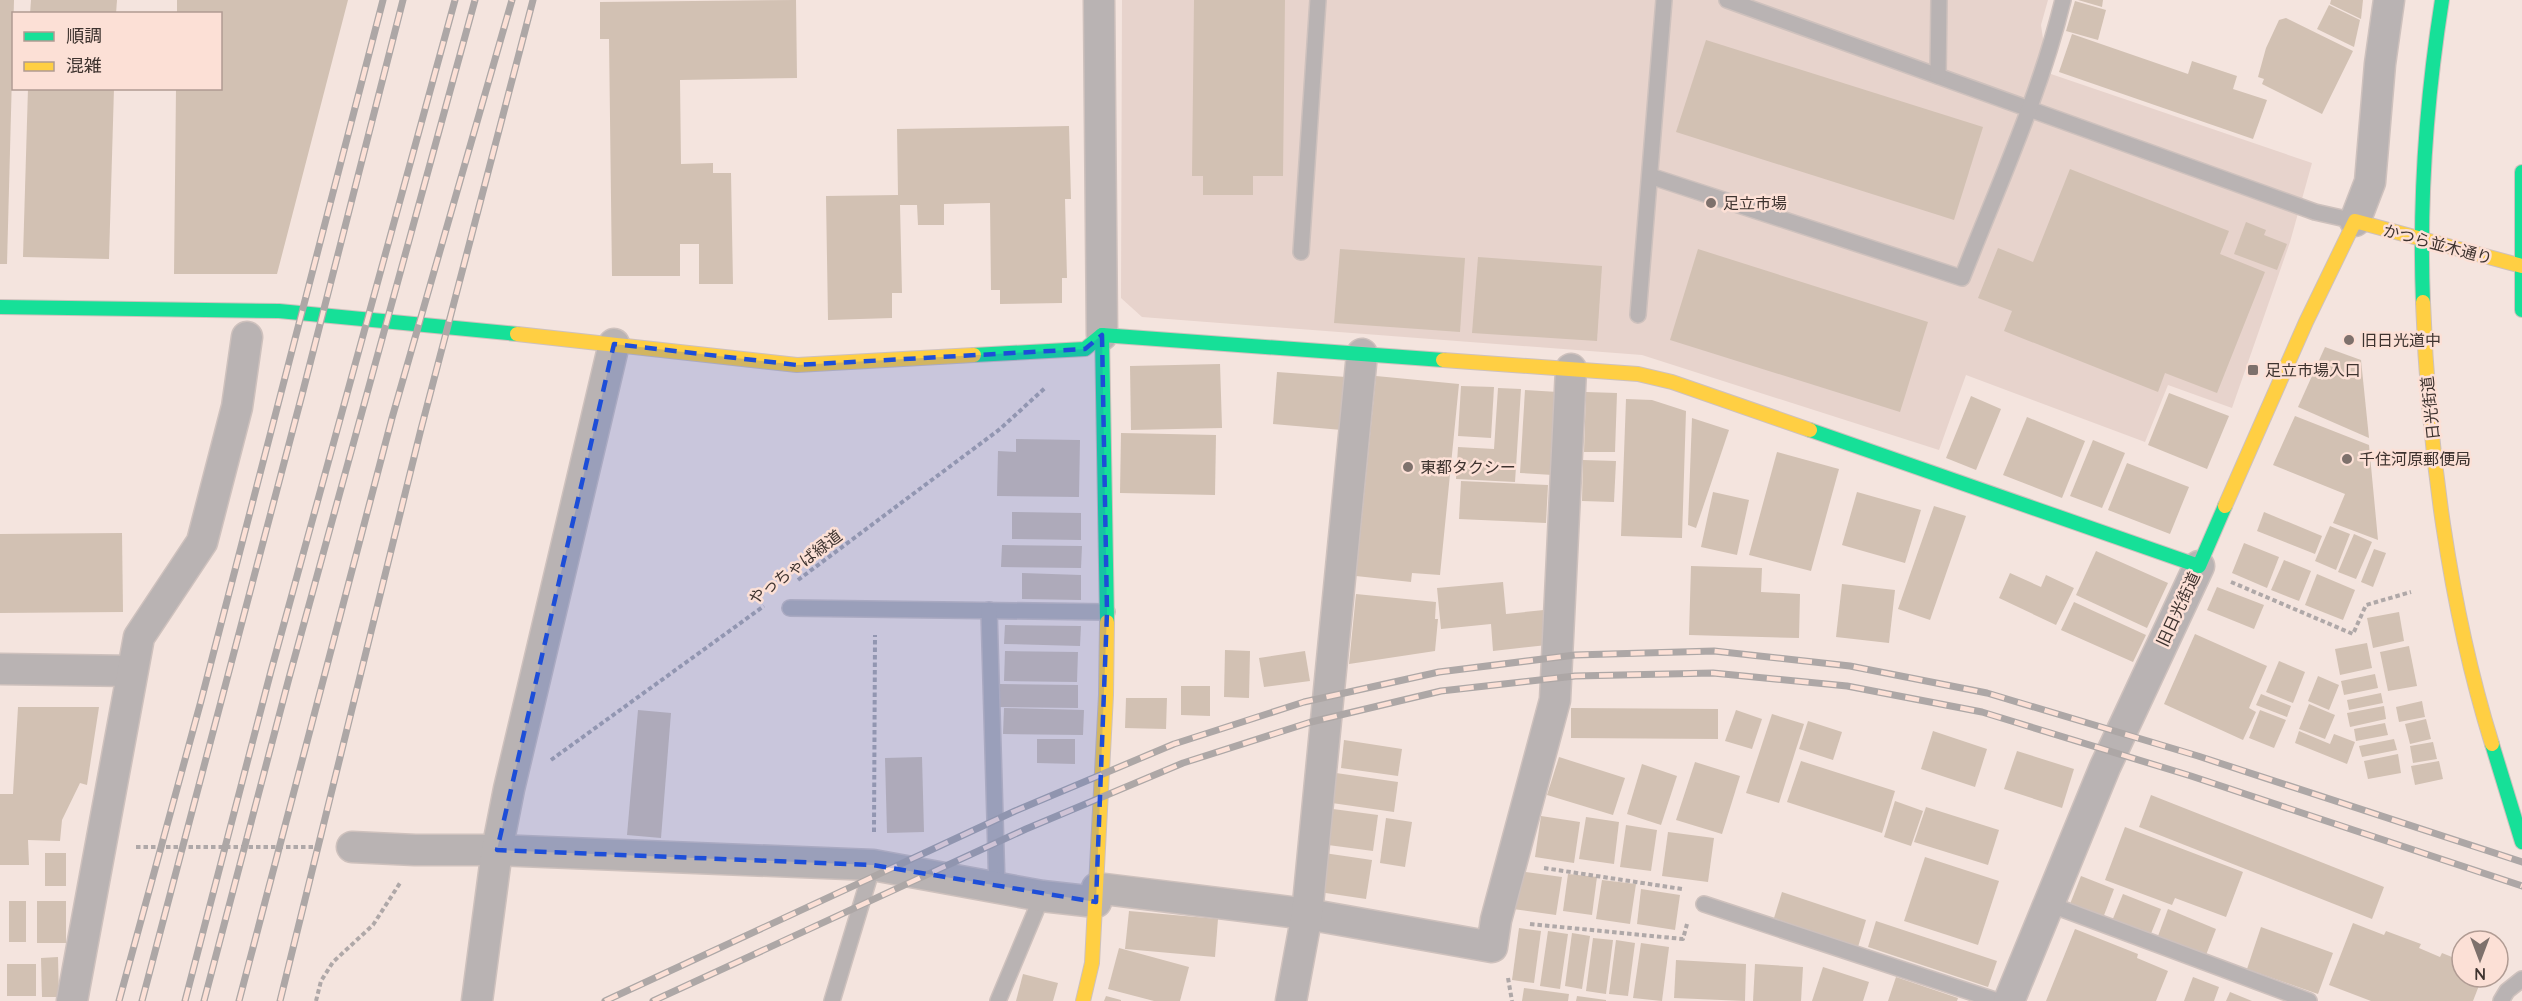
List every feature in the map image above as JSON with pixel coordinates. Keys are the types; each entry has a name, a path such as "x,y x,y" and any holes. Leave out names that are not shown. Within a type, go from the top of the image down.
{"main road":[{"name":"日光街道","path":"2442,0 2433,51 2425,127 2421,240 2424,347 2435,458 2456,595 2479,698 2522,842"},
{"path":"2522,172 2522,310"},
{"name":"かつら並木通り","path":"2355,221 2521,266"},
{"name":"旧日光街道","path":"2199,566 2310,312 2355,221"},
{"path":"0,307 279,311 614,344 797,365 1093,342 1362,354 1638,374 1672,382 2199,566"},
{"path":"1083,1001 1092,963 1106,695 1107,612 1093,342"}],"street":[{"path":"1093,342 1099,0"},
{"path":"2355,221 2370,182 2380,64 2389,0"},
{"path":"72,1001 140,638 202,542 237,407 246,337"},
{"path":"477,1001 497,850 509,789 614,344"},
{"path":"1291,1001 1307,914 1362,354"},
{"path":"352,847 497,850 873,866 1042,896 1096,895 1307,914 1492,946 1496,920 1555,700 1571,369"},
{"name":"旧日光街道","path":"2009,1001 2105,767 2199,566"},
{"path":"0,669 132,671"}],"lane":[{"path":"1301,252 1318,0"},
{"path":"1638,315 1664,0"},
{"path":"1727,0 2315,212 2355,221"},
{"path":"1938,76 1939,0"},
{"path":"1650,176 1962,278 2029,109 2055,33 2063,0"},
{"path":"790,608 1107,612"},
{"path":"989,610 997,888"},
{"path":"832,1001 873,866"},
{"path":"998,1001 1042,896"},
{"path":"1699,902 1998,1001"},
{"path":"2049,904 2309,1001"},
{"path":"2501,1001 2507,991 2522,980"}],"path":[{"name":"やっちゃば緑道","path":"789,587 1000,429 1093,342"},
{"path":"2199,566 2223,579 2353,634 2366,605 2411,592"},
{"name":"やっちゃば緑道","path":"509,789 770,601"},
{"path":"873,866 875,610"},
{"path":"100,847 352,847"},
{"path":"316,1001 321,981 333,962 373,925 399,887 415,850"},
{"path":"1496,920 1683,939 1699,902 1694,891 1511,865"}],"highlighted area":[{"path":"1102,335 1107,612 1096,902 873,865 497,850 614,344 797,365 1085,349"}],"shaded area":[{"name":"足立市場","path":"1122,0 2048,0 2041,25 2048,73 2312,163 2290,242 2232,408 2168,385 2145,442 1966,375 1939,450 1642,355 1142,317 1121,298"}],"building":[{"path":"0,0 14,0 7,264 0,264"},
{"path":"31,0 117,0 116,12 30,12"},
{"path":"177,0 348,0 277,274 174,274 176,90 222,90 222,12 177,12"},
{"path":"796,0 797,78 680,80 681,164 713,163 713,173 731,173 733,284 699,284 699,244 680,244 680,276 612,276 609,39 600,39 600,2"},
{"path":"1194,0 1285,0 1283,176 1253,176 1253,195 1203,195 1203,176 1192,176"},
{"path":"2078,0 2103,0 2102,7"},
{"path":"2331,0 2363,0 2361,19 2330,4"},
{"path":"2075,1 2106,10 2098,40 2066,31"},
{"path":"2329,5 2360,20 2354,47 2317,29"},
{"path":"2286,18 2353,51 2322,114 2262,84 2264,79 2258,77 2266,48 2279,20"},
{"path":"2072,34 2188,74 2192,61 2237,76 2233,89 2267,100 2253,139 2059,72"},
{"path":"1706,40 1983,127 1954,220 1676,132"},
{"path":"28,90 114,90 109,259 23,257"},
{"path":"1069,126 1071,199 1065,199 1067,278 1062,278 1062,303 1000,304 1000,290 991,290 990,203 944,204 944,225 918,225 917,205 900,205 902,293 892,293 892,318 828,320 826,196 898,195 897,129"},
{"path":"2070,169 2229,231 2220,254 2265,272 2217,393 2165,373 2158,392 2004,331 2012,311 1978,298 1998,248 2033,262"},
{"path":"2246,222 2266,230 2264,235 2287,244 2277,270 2234,254"},
{"path":"1340,249 1465,258 1460,332 1334,323"},
{"path":"1698,249 1928,322 1900,412 1670,340"},
{"path":"1478,257 1602,266 1597,341 1472,333"},
{"path":"2325,347 2361,360 2369,438 2298,407"},
{"path":"1220,364 1222,428 1131,430 1130,366"},
{"path":"1277,372 1346,377 1342,430 1273,424"},
{"path":"1376,376 1459,384 1440,575 1412,573 1411,582 1356,576"},
{"path":"1461,386 1494,387 1491,438 1458,436"},
{"path":"1498,388 1521,389 1515,482 1456,479 1458,447 1494,449"},
{"path":"1525,390 1558,392 1553,475 1520,473"},
{"path":"1586,392 1617,393 1615,452 1584,452"},
{"path":"2169,393 2229,416 2207,469 2148,445"},
{"path":"1971,396 2001,409 1976,470 1946,458"},
{"path":"1626,399 1652,400 1686,411 1682,538 1621,536"},
{"path":"2295,416 2369,445 2378,540 2333,523 2345,494 2273,465"},
{"path":"2027,417 2085,441 2062,498 2003,475"},
{"path":"1692,418 1729,430 1696,528 1688,525"},
{"path":"1121,433 1216,435 1215,495 1120,493"},
{"path":"1016,439 1080,440 1079,497 997,496 998,451 1016,452"},
{"path":"2093,440 2125,453 2102,508 2070,496"},
{"path":"1777,452 1839,469 1811,571 1749,555"},
{"path":"1583,460 1616,461 1614,502 1582,501"},
{"path":"2127,463 2189,487 2170,534 2108,510"},
{"path":"1461,481 1548,485 1546,523 1459,519"},
{"path":"1713,492 1749,500 1737,555 1701,547"},
{"path":"1857,492 1921,510 1905,563 1842,545"},
{"path":"1934,506 1966,516 1930,620 1898,609"},
{"path":"1012,512 1081,513 1081,540 1012,539"},
{"path":"2264,512 2322,536 2315,554 2257,531"},
{"path":"2330,526 2350,534 2336,570 2315,561"},
{"path":"122,533 123,612 0,613 0,534"},
{"path":"2354,534 2372,542 2356,579 2338,572"},
{"path":"2244,543 2279,557 2267,588 2232,573"},
{"path":"1002,545 1082,546 1081,568 1001,567"},
{"path":"2374,549 2386,553 2373,587 2361,582"},
{"path":"2096,551 2168,583 2147,628 2076,595"},
{"path":"2284,560 2311,571 2299,601 2271,590"},
{"path":"1691,566 1762,568 1761,592 1800,594 1799,638 1689,635"},
{"path":"1022,573 1081,575 1081,600 1022,599"},
{"path":"2010,573 2041,587 2046,575 2074,588 2056,625 1999,598"},
{"path":"2317,574 2355,590 2343,620 2305,605"},
{"path":"1503,582 1506,614 1544,610 1547,645 1493,651 1491,624 1441,629 1437,588"},
{"path":"1842,584 1895,590 1889,643 1836,637"},
{"path":"2217,587 2264,605 2254,629 2207,610"},
{"path":"1356,594 1436,602 1435,619 1438,619 1435,651 1349,664"},
{"path":"2074,602 2146,635 2133,662 2061,630"},
{"path":"2399,612 2404,641 2373,648 2367,618"},
{"path":"1005,625 1081,626 1080,646 1004,644"},
{"path":"2195,634 2267,666 2249,708 2256,712 2243,740 2164,704"},
{"path":"2367,643 2372,668 2340,675 2335,649"},
{"path":"2409,646 2417,686 2388,691 2380,652"},
{"path":"1225,650 1250,651 1249,698 1224,697"},
{"path":"1005,651 1078,652 1077,682 1004,681"},
{"path":"1305,651 1310,681 1264,687 1259,658"},
{"path":"2279,661 2305,672 2293,703 2266,692"},
{"path":"2375,674 2378,688 2344,695 2341,681"},
{"path":"2318,676 2339,685 2329,710 2308,701"},
{"path":"998,684 1078,685 1078,708 998,707"},
{"path":"1181,686 1210,686 1210,716 1181,715"},
{"path":"2381,693 2383,703 2349,710 2347,700"},
{"path":"2261,694 2291,706 2287,717 2256,705"},
{"path":"1126,698 1167,698 1166,729 1125,728"},
{"path":"2422,701 2425,717 2399,722 2396,707"},
{"path":"2309,704 2335,715 2325,739 2299,729"},
{"path":"2384,706 2386,719 2350,727 2347,713"},
{"path":"18,707 99,707 87,785 80,783 62,820 60,841 28,840 29,865 0,865 0,794 13,794"},
{"path":"1004,708 1084,710 1083,735 1003,734"},
{"path":"1571,708 1718,709 1718,739 1571,738"},
{"path":"638,710 671,713 661,838 627,835"},
{"path":"1736,710 1762,719 1752,749 1725,741"},
{"path":"2260,710 2286,720 2274,748 2249,738"},
{"path":"1772,714 1804,724 1779,803 1746,793"},
{"path":"2426,719 2431,739 2410,744 2405,724"},
{"path":"1808,721 1842,732 1833,760 1799,749"},
{"path":"2385,723 2388,735 2356,741 2354,729"},
{"path":"1933,731 1987,749 1975,787 1921,769"},
{"path":"2299,731 2330,744 2334,734 2355,742 2347,764 2295,743"},
{"path":"1037,739 1075,739 1075,764 1037,763"},
{"path":"2394,739 2397,750 2362,757 2359,746"},
{"path":"1344,740 1402,749 1398,776 1341,768"},
{"path":"2433,742 2437,759 2413,763 2410,746"},
{"path":"2017,751 2074,769 2062,808 2004,789"},
{"path":"2398,754 2401,773 2368,779 2364,761"},
{"path":"922,757 924,832 887,833 885,758"},
{"path":"1559,757 1625,778 1613,815 1547,795"},
{"path":"1801,761 1895,791 1882,833 1787,802"},
{"path":"2439,761 2443,779 2415,785 2411,766"},
{"path":"1695,762 1740,776 1722,834 1676,820"},
{"path":"1642,764 1677,776 1661,825 1627,814"},
{"path":"1336,773 1398,782 1394,812 1332,803"},
{"path":"2151,795 2384,887 2372,919 2139,827"},
{"path":"1895,801 1923,811 1911,846 1884,837"},
{"path":"1926,807 1999,830 1988,865 1914,842"},
{"path":"1333,809 1378,815 1373,851 1328,845"},
{"path":"1541,816 1580,822 1574,863 1535,857"},
{"path":"1586,817 1619,822 1614,864 1579,859"},
{"path":"1386,818 1412,822 1405,867 1380,863"},
{"path":"1626,825 1657,830 1651,871 1620,867"},
{"path":"2125,827 2243,872 2226,917 2175,898 2172,905 2105,880"},
{"path":"1668,832 1714,838 1708,882 1662,876"},
{"path":"45,853 66,853 66,886 45,886"},
{"path":"1324,853 1372,860 1366,899 1319,892"},
{"path":"1925,857 1999,881 1978,945 1904,921"},
{"path":"1519,871 1562,877 1556,915 1513,909"},
{"path":"1568,874 1597,877 1592,915 1563,911"},
{"path":"2081,876 2114,889 2103,918 2070,904"},
{"path":"1602,880 1636,884 1630,924 1596,919"},
{"path":"1641,889 1680,895 1675,930 1637,924"},
{"path":"1782,892 1866,920 1858,947 1774,918"},
{"path":"2123,894 2161,909 2150,936 2112,921"},
{"path":"9,901 26,901 26,942 9,942"},
{"path":"37,901 66,901 66,943 37,943"},
{"path":"2168,909 2216,929 2206,955 2158,936"},
{"path":"1129,911 1218,919 1215,957 1125,949"},
{"path":"1876,921 1997,961 1988,987 1868,947"},
{"path":"2353,923 2384,935 2386,931 2421,944 2419,948 2440,957 2442,953 2450,956 2450,989 2478,989 2473,1001 2371,1001 2329,985"},
{"path":"2261,927 2333,953 2318,994 2247,969"},
{"path":"1519,928 1541,931 1534,983 1512,980"},
{"path":"2075,929 2138,954 2137,958 2168,971 2156,1001 2046,1001"},
{"path":"1548,931 1568,934 1560,989 1540,986"},
{"path":"1572,933 1590,936 1582,989 1565,986"},
{"path":"1593,938 1613,940 1606,994 1586,991"},
{"path":"1616,940 1635,943 1628,996 1609,994"},
{"path":"1641,943 1669,947 1662,1001 1633,998"},
{"path":"1119,948 1189,967 1180,1001 1154,1001 1108,989"},
{"path":"58,957 59,997 42,997 41,958"},
{"path":"1676,960 1746,964 1745,1001 1674,998"},
{"path":"7,964 36,964 36,996 7,996"},
{"path":"1755,964 1803,967 1801,1001 1753,1001"},
{"path":"1823,967 1869,982 1863,1001 1812,1001"},
{"path":"1023,974 1058,983 1053,1001 1016,1001"},
{"path":"1896,977 1958,998 1957,1001 1888,1001"},
{"path":"2193,977 2219,987 2214,1001 2184,1001"},
{"path":"1524,988 1569,994 1568,1001 1522,1001"},
{"path":"2230,992 2252,1001 2226,1001"},
{"path":"1106,996 1121,1000 1121,1001 1104,1001"},
{"path":"1577,996 1606,1000 1606,1001 1576,1001"}],"railway":[{"path":"119,1001 201,701 383,0"},
{"path":"142,1001 303,391 403,0"},
{"path":"185,1001 271,671 455,0"},
{"path":"204,1001 289,678 475,0"},
{"path":"239,1001 392,418 512,0"},
{"path":"280,1001 421,429 533,0"},
{"path":"605,1001 1015,811 1174,744 1304,702 1439,672 1575,655 1714,651 1850,666 1987,693 2198,756 2522,862"},
{"path":"653,1001 1026,829 1183,763 1311,722 1441,691 1575,676 1713,673 1847,686 1982,712 2191,776 2522,886"}],"traffic: fast":[{"path":"2423,302 2422,226 2425,151 2442,0"},
{"path":"2522,172 2522,310"},
{"path":"0,307 279,311 517,334"},
{"path":"974,355 1085,349 1102,335 1443,360"},
{"path":"1102,335 1107,622"},
{"path":"1810,430 2199,566 2225,506"},
{"path":"2492,744 2522,842"}],"traffic: slow":[{"path":"2225,506 2306,322 2355,221 2522,266"},
{"path":"2423,302 2430,413 2443,526 2464,637 2492,744"},
{"path":"517,334 797,365 974,355"},
{"path":"1443,360 1638,374 1672,382 1810,430"},
{"path":"1083,1001 1092,963 1106,695 1107,622"}],"place":[{"name":"足立市場","path":"1711,203"},
{"name":"旧日光道中","path":"2349,340"},
{"name":"足立市場入口","path":"2253,370"},
{"name":"千住河原郵便局","path":"2347,459"},
{"name":"東都タクシー","path":"1408,467"}]}
